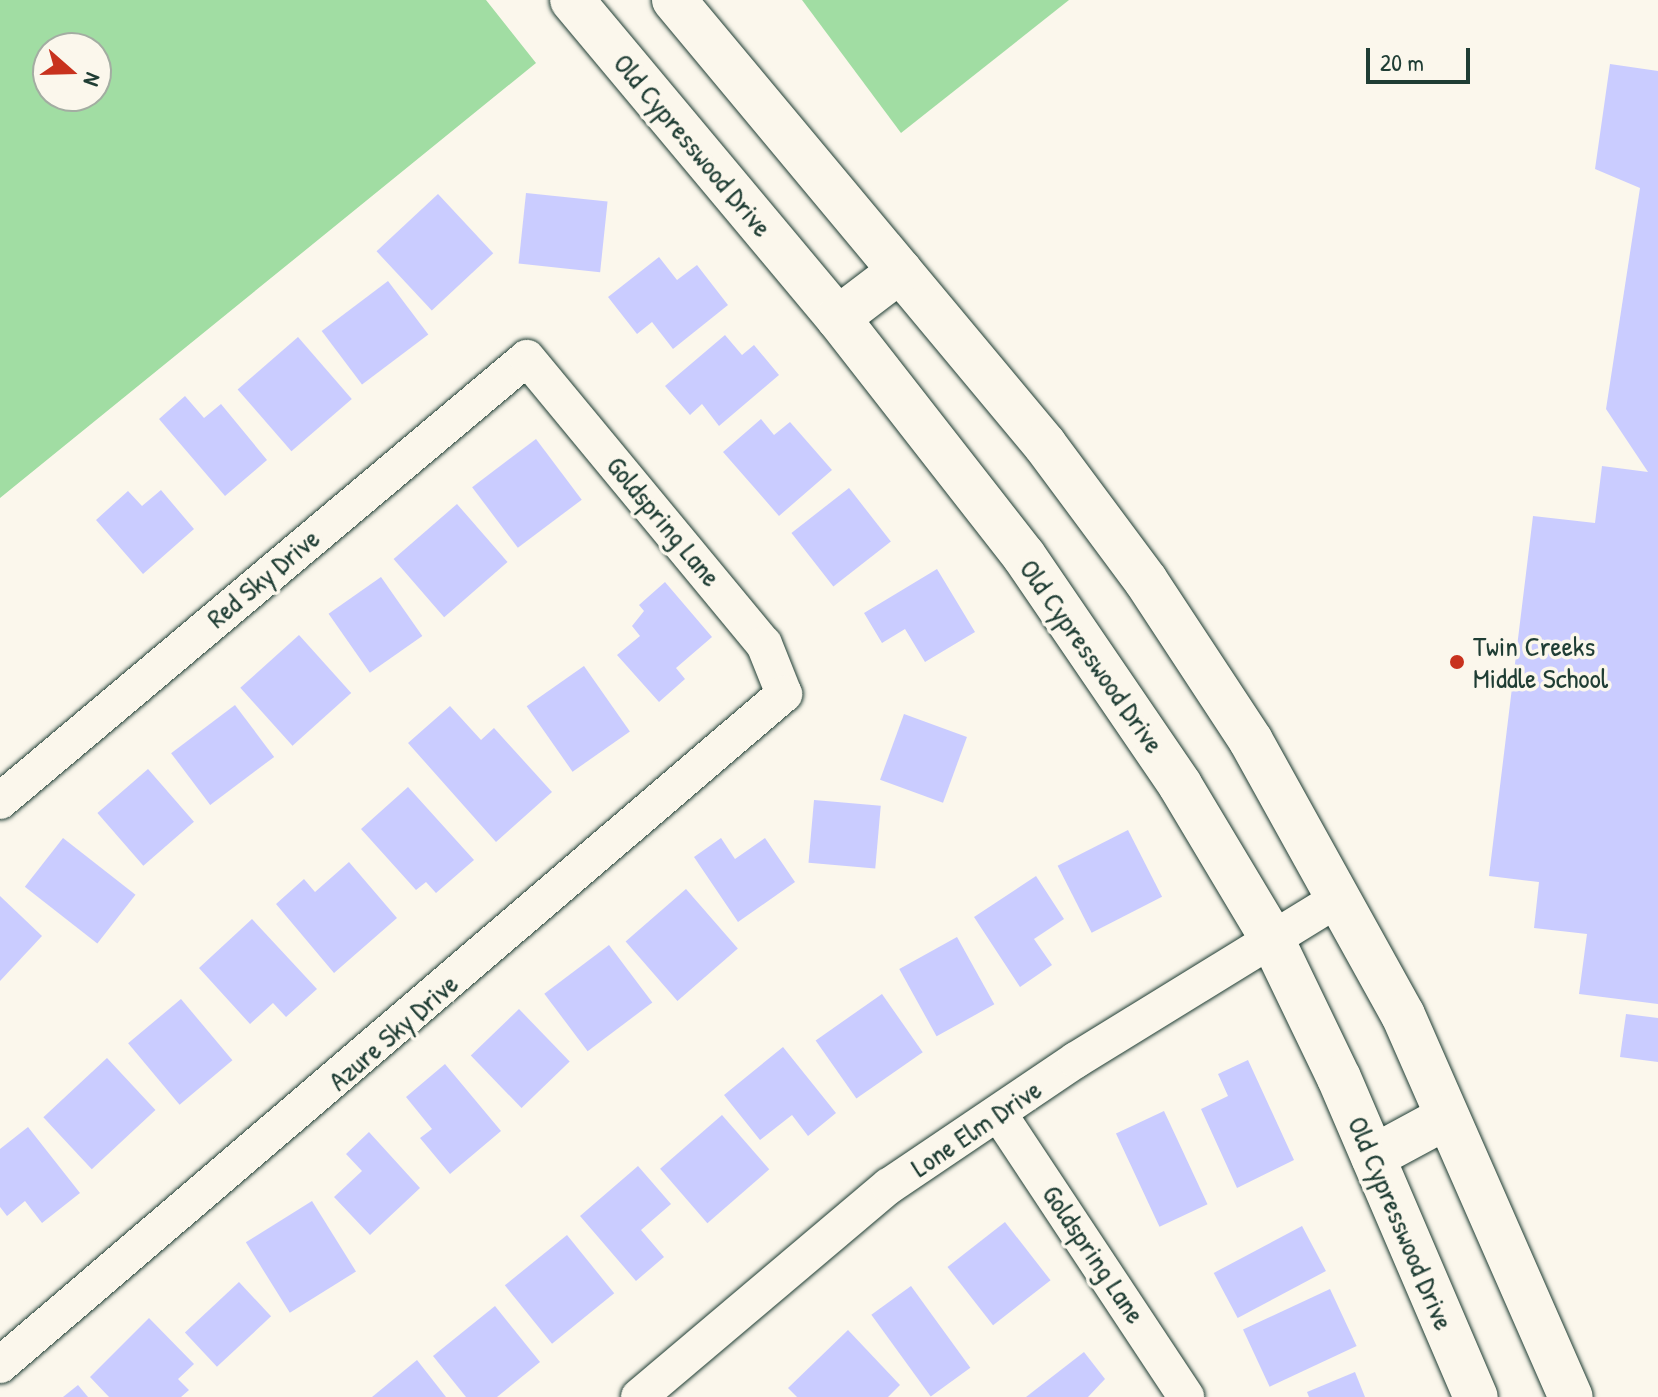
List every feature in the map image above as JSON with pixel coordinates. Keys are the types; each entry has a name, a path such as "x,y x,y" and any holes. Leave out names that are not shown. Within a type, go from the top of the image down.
{"street":[{"name":"Old Cypresswood Drive","path":"572,0 838,318 1024,556 1105,671 1272,939 1373,1157 1476,1397"},
{"path":"674,0 1045,445 1146,581 1251,741 1341,897 1403,1015 1571,1397"},
{"path":"838,318 900,271"},
{"name":"Goldspring Lane","path":"527,358 764,644 784,694"},
{"name":"Red Sky Drive","path":"0,801 527,358"},
{"name":"Azure Sky Drive","path":"0,1365 784,694"},
{"name":"Lone Elm Drive","path":"639,1397 889,1186 1341,897"},
{"name":"Goldspring Lane","path":"999,1114 1186,1397"},
{"path":"1373,1157 1447,1117"}],"green space":[{"path":"0,0 486,0 536,63 0,498"},
{"path":"802,0 1069,0 901,133"}],"building":[{"path":"1610,64 1658,71 1658,1004 1579,994 1587,934 1534,928 1539,882 1489,876 1533,516 1595,523 1602,466 1648,472 1606,409 1640,188 1595,169"},
{"path":"526,193 608,202 600,272 519,264"},
{"path":"438,194 493,253 432,311 377,251"},
{"path":"659,257 677,280 697,265 728,305 673,349 652,322 637,334 608,297"},
{"path":"388,281 428,335 362,384 322,331"},
{"path":"725,335 742,355 754,345 779,375 719,426 702,404 690,415 665,386"},
{"path":"298,337 352,399 291,451 238,389"},
{"path":"185,396 204,418 221,404 267,460 225,496 159,419"},
{"path":"761,419 774,435 790,422 832,470 779,516 723,452"},
{"path":"536,439 582,500 518,548 472,487"},
{"path":"849,488 891,542 833,587 791,533"},
{"path":"161,490 194,529 143,574 96,520 128,491 142,506"},
{"path":"457,504 508,562 444,617 394,559"},
{"path":"937,569 975,632 925,662 905,629 882,643 864,613"},
{"path":"381,577 422,636 370,673 329,614"},
{"path":"665,582 712,637 676,668 685,679 659,702 617,655 640,636 632,626 644,611 639,605"},
{"path":"299,635 351,693 292,746 240,688"},
{"path":"584,666 630,732 573,772 527,706"},
{"path":"235,705 274,757 210,805 171,753"},
{"path":"450,706 481,740 494,728 552,792 496,842 408,743"},
{"path":"904,714 967,737 943,803 880,780"},
{"path":"148,769 194,822 143,866 97,813"},
{"path":"408,787 474,860 436,893 426,882 416,890 361,829"},
{"path":"814,800 881,806 875,869 809,863"},
{"path":"1128,830 1162,897 1092,933 1058,866"},
{"path":"63,838 135,895 97,943 25,887"},
{"path":"721,838 735,859 765,838 795,882 738,922 694,857"},
{"path":"349,862 397,918 334,973 276,904 304,879 315,892"},
{"path":"1036,876 1064,919 1034,939 1052,965 1020,987 974,917"},
{"path":"686,889 738,949 677,1001 626,941"},
{"path":"0,896 42,936 0,981"},
{"path":"252,919 317,989 286,1017 273,1003 250,1024 199,968"},
{"path":"957,937 994,1004 937,1036 899,969"},
{"path":"609,945 652,1003 588,1051 544,994"},
{"path":"882,994 923,1052 856,1099 816,1040"},
{"path":"181,999 232,1060 180,1105 128,1043"},
{"path":"519,1009 570,1062 522,1108 471,1056"},
{"path":"1626,1014 1658,1018 1658,1062 1620,1057"},
{"path":"783,1047 836,1113 808,1136 792,1115 760,1140 724,1095"},
{"path":"107,1058 155,1110 92,1169 43,1117"},
{"path":"1248,1060 1294,1160 1237,1188 1201,1109 1228,1096 1218,1074"},
{"path":"445,1064 501,1131 450,1174 420,1138 432,1129 406,1097"},
{"path":"1164,1111 1208,1204 1159,1227 1116,1133"},
{"path":"722,1115 769,1169 707,1223 660,1169"},
{"path":"28,1127 80,1193 42,1223 25,1201 7,1216 0,1207 0,1149"},
{"path":"369,1132 420,1188 370,1235 334,1197 362,1171 346,1154"},
{"path":"638,1166 671,1204 641,1230 664,1257 636,1281 580,1216"},
{"path":"312,1201 356,1271 290,1313 246,1242"},
{"path":"1005,1222 1051,1280 993,1325 947,1267"},
{"path":"1302,1226 1326,1271 1238,1318 1214,1273"},
{"path":"567,1235 614,1293 552,1344 505,1285"},
{"path":"239,1282 271,1316 217,1367 185,1332"},
{"path":"911,1286 970,1368 931,1397 871,1315"},
{"path":"1330,1289 1357,1346 1270,1387 1243,1330"},
{"path":"495,1306 540,1362 497,1397 466,1397 433,1356"},
{"path":"149,1318 194,1364 178,1379 189,1390 181,1397 109,1397 90,1377"},
{"path":"848,1330 900,1385 888,1397 797,1397 788,1388"},
{"path":"1084,1352 1105,1379 1088,1397 1026,1397"},
{"path":"417,1360 446,1397 372,1397"},
{"path":"1355,1372 1365,1397 1309,1397 1307,1392"},
{"path":"78,1385 88,1397 63,1397"}],"place":[{"name":"Twin Creeks Middle School","path":"1457,662"}]}
